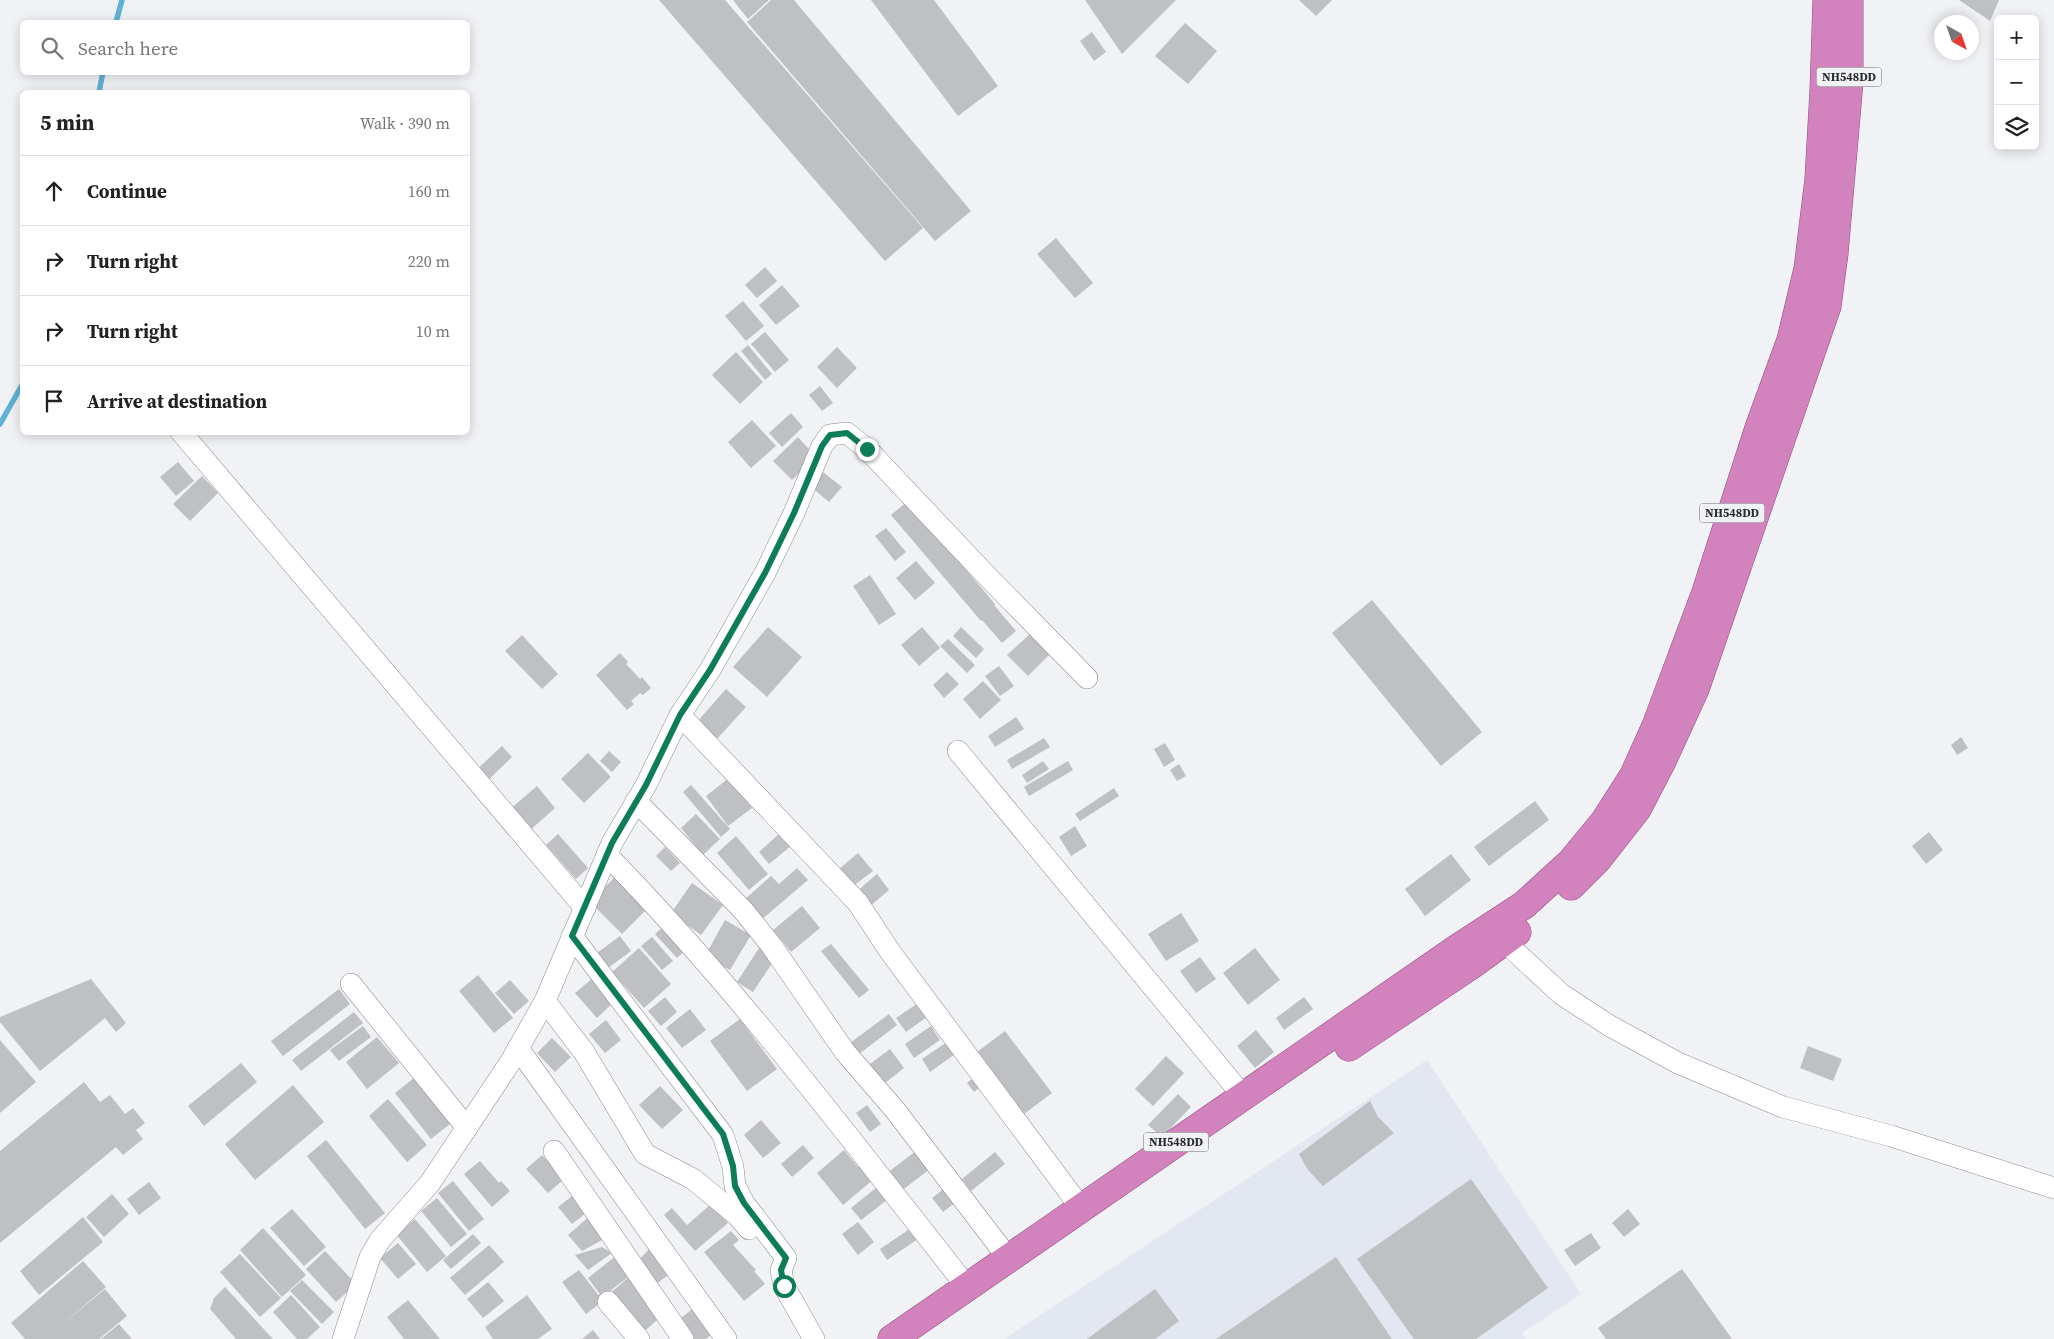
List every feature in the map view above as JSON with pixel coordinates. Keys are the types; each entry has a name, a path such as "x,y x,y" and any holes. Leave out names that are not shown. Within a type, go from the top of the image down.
{"highway":[{"name":"NH548DD","path":"1693,660 1759,428 1791,340 1808,269 1819,179 1827,0"},
{"name":"NH548DD","path":"923,1339 1258,1107 1497,935 1524,905 1571,862 1604,822 1634,775 1656,726 1693,660 1827,306 1834,253 1849,91 1849,0"},
{"name":"NH548DD","path":"892,1339 1243,1096 1497,935"}],"street":[{"path":"344,1339 370,1257 380,1240 430,1183 518,1048 545,1000 607,855 680,715 710,670 765,573 794,513 822,446 830,435 847,433 867,449 1087,678"},
{"path":"184,435 585,908"},
{"path":"680,715 865,911 891,953 1081,1208"},
{"path":"958,751 1243,1096"},
{"path":"636,801 742,909 771,945 845,1052 895,1110 1008,1258"},
{"path":"607,855 660,908 736,996 967,1287"},
{"path":"1497,935 1561,994 1610,1026 1678,1063 1783,1106 1891,1136 2054,1188"},
{"path":"572,936 723,1134 733,1166 735,1186 744,1203 786,1258 781,1270"},
{"path":"351,984 467,1128"},
{"path":"545,1000 584,1052 645,1154 693,1179 723,1203 758,1236 781,1270 784,1286 814,1339"},
{"path":"518,1048 726,1339"},
{"path":"554,1151 683,1339"},
{"path":"608,1302 639,1339"}],"shaded area":[{"path":"1427,1060 1581,1294 1522,1333 1526,1339 1004,1339"}],"building":[{"path":"659,0 725,0 923,228 885,261"},
{"path":"733,0 769,0 748,19"},
{"path":"771,0 794,0 971,211 935,241 747,22"},
{"path":"871,0 934,0 998,86 958,116"},
{"path":"1085,0 1176,0 1122,54"},
{"path":"1299,0 1332,0 1316,16"},
{"path":"1959,0 1999,0 1990,21"},
{"path":"1185,23 1217,51 1188,84 1155,56"},
{"path":"1092,32 1106,52 1094,61 1080,41"},
{"path":"1056,238 1093,283 1075,298 1037,254"},
{"path":"765,267 777,281 757,298 745,285"},
{"path":"782,285 800,306 776,325 759,305"},
{"path":"743,301 764,326 746,341 725,316"},
{"path":"765,332 789,360 775,372 751,344"},
{"path":"748,345 772,374 765,380 741,351"},
{"path":"837,347 857,368 837,388 817,367"},
{"path":"736,352 763,382 740,404 712,375"},
{"path":"820,386 833,403 822,411 809,395"},
{"path":"791,413 803,427 782,447 769,433"},
{"path":"752,420 776,446 751,468 728,442"},
{"path":"798,437 816,457 792,480 773,461"},
{"path":"178,462 194,481 176,496 160,477"},
{"path":"823,472 842,487 829,502 811,487"},
{"path":"202,476 218,493 190,521 173,504"},
{"path":"908,501 1016,631 1002,643 891,515"},
{"path":"886,528 906,552 895,561 875,536"},
{"path":"916,561 935,583 915,600 896,578"},
{"path":"870,575 896,614 879,625 853,586"},
{"path":"1372,600 1482,732 1441,766 1332,633"},
{"path":"768,627 802,657 767,697 733,667"},
{"path":"922,627 940,648 919,666 901,645"},
{"path":"961,627 984,649 976,658 953,636"},
{"path":"1031,633 1051,653 1028,676 1007,655"},
{"path":"522,635 558,674 542,689 505,651"},
{"path":"948,639 975,665 967,673 940,646"},
{"path":"620,653 628,662 626,664 640,679 642,677 651,688 643,695 640,693 631,701 634,704 627,710 596,675"},
{"path":"999,666 1014,686 1000,696 985,676"},
{"path":"947,672 959,684 944,698 933,685"},
{"path":"983,681 1001,700 980,719 963,699"},
{"path":"726,689 746,707 717,739 697,722"},
{"path":"1016,717 1024,729 995,747 988,736"},
{"path":"1961,737 1968,748 1957,755 1951,745"},
{"path":"1044,738 1050,747 1012,769 1007,760"},
{"path":"1165,743 1175,760 1164,767 1154,749"},
{"path":"502,746 512,757 484,784 473,773"},
{"path":"609,751 621,762 612,772 600,761"},
{"path":"588,753 611,777 584,803 561,779"},
{"path":"1043,761 1049,769 1027,783 1022,775"},
{"path":"1068,761 1073,770 1029,796 1024,787"},
{"path":"1179,764 1186,776 1177,781 1170,770"},
{"path":"729,778 752,808 728,826 706,796"},
{"path":"691,785 730,829 721,837 683,792"},
{"path":"537,786 555,808 527,833 508,811"},
{"path":"1114,788 1119,796 1080,821 1075,814"},
{"path":"1535,801 1549,820 1489,866 1474,847"},
{"path":"696,814 720,839 703,855 681,828"},
{"path":"1075,826 1087,846 1071,856 1059,837"},
{"path":"1929,832 1943,850 1926,864 1912,846"},
{"path":"780,833 791,846 769,864 759,852"},
{"path":"558,834 588,868 576,879 546,845"},
{"path":"736,836 768,874 749,890 717,853"},
{"path":"665,847 680,863 671,871 656,856"},
{"path":"858,853 873,871 852,887 838,870"},
{"path":"1451,854 1471,880 1425,916 1405,889"},
{"path":"797,868 808,880 761,920 744,900 771,876 779,884"},
{"path":"877,874 889,890 869,907 856,892"},
{"path":"615,877 647,909 622,934 590,902"},
{"path":"692,883 723,905 701,935 671,913"},
{"path":"802,906 820,928 791,952 773,930"},
{"path":"1181,913 1199,941 1166,961 1148,934"},
{"path":"725,920 751,935 730,970 705,956"},
{"path":"667,923 689,947 677,958 655,934"},
{"path":"620,936 631,951 604,971 593,956"},
{"path":"652,937 673,961 662,970 641,946"},
{"path":"831,944 869,990 859,998 821,951"},
{"path":"639,948 671,984 644,1008 612,972"},
{"path":"759,948 775,959 753,992 737,982"},
{"path":"1255,948 1280,980 1248,1005 1223,973"},
{"path":"1200,957 1216,979 1196,993 1180,971"},
{"path":"478,975 513,1018 494,1033 459,991"},
{"path":"594,977 615,1001 597,1018 575,993"},
{"path":"91,979 126,1023 116,1032 105,1018 40,1071 0,1022 0,1017"},
{"path":"510,980 529,1001 514,1014 495,993"},
{"path":"339,989 350,1004 283,1056 271,1041"},
{"path":"665,997 677,1012 661,1026 648,1011"},
{"path":"1304,997 1313,1009 1284,1030 1276,1018"},
{"path":"921,1001 931,1014 906,1032 896,1018"},
{"path":"690,1009 706,1030 682,1048 666,1028"},
{"path":"354,1012 363,1023 301,1071 292,1060"},
{"path":"889,1014 897,1025 859,1054 850,1043"},
{"path":"740,1019 777,1069 747,1091 710,1041"},
{"path":"606,1020 621,1040 605,1053 589,1034"},
{"path":"363,1026 371,1037 339,1061 330,1050"},
{"path":"931,1026 940,1040 914,1058 905,1044"},
{"path":"1256,1030 1274,1052 1255,1068 1237,1046"},
{"path":"1005,1031 1052,1093 1024,1114 977,1052"},
{"path":"377,1037 399,1063 367,1089 346,1062"},
{"path":"552,1038 571,1057 555,1072 537,1053"},
{"path":"0,1040 36,1082 0,1113"},
{"path":"950,1040 958,1052 930,1072 922,1059"},
{"path":"1808,1046 1842,1059 1833,1081 1800,1068"},
{"path":"890,1049 904,1068 885,1083 870,1064"},
{"path":"1166,1056 1184,1073 1153,1106 1135,1089"},
{"path":"241,1063 257,1082 204,1126 188,1106"},
{"path":"419,1074 455,1120 431,1139 395,1093"},
{"path":"977,1075 984,1084 974,1092 967,1083"},
{"path":"84,1082 100,1102 110,1095 125,1114 133,1108 145,1123 136,1130 143,1139 123,1155 116,1147 0,1243 0,1151"},
{"path":"293,1085 324,1122 255,1180 225,1144"},
{"path":"660,1086 683,1110 662,1129 639,1105"},
{"path":"1178,1094 1191,1107 1162,1137 1148,1125"},
{"path":"388,1099 427,1145 407,1162 369,1116"},
{"path":"1370,1101 1378,1117 1394,1133 1323,1186 1308,1170 1299,1154"},
{"path":"867,1105 881,1124 870,1132 856,1113"},
{"path":"761,1120 781,1143 763,1158 744,1135"},
{"path":"326,1140 385,1213 365,1229 307,1156"},
{"path":"803,1145 814,1158 792,1177 781,1164"},
{"path":"844,1150 858,1167 862,1164 874,1179 843,1205 817,1173"},
{"path":"916,1151 930,1169 901,1191 887,1173"},
{"path":"995,1152 1005,1164 971,1191 962,1179"},
{"path":"542,1155 564,1179 548,1193 526,1169"},
{"path":"480,1161 499,1183 501,1181 510,1191 492,1207 464,1174"},
{"path":"1471,1179 1548,1288 1476,1339 1414,1339 1357,1259"},
{"path":"453,1181 484,1219 469,1231 438,1193"},
{"path":"149,1182 161,1198 139,1215 127,1199"},
{"path":"881,1184 891,1197 861,1220 851,1208"},
{"path":"949,1185 960,1199 943,1212 932,1198"},
{"path":"576,1193 590,1210 572,1224 558,1207"},
{"path":"112,1194 129,1214 104,1237 86,1217"},
{"path":"437,1198 467,1234 451,1247 421,1211"},
{"path":"711,1204 728,1223 695,1251 664,1215 672,1208 687,1225"},
{"path":"292,1209 326,1247 304,1266 270,1228"},
{"path":"1628,1209 1640,1224 1624,1237 1612,1223"},
{"path":"591,1215 605,1232 602,1240 582,1251 568,1235"},
{"path":"83,1217 103,1242 39,1295 20,1271"},
{"path":"415,1219 446,1256 427,1272 396,1234"},
{"path":"858,1222 874,1242 858,1255 842,1234"},
{"path":"263,1228 306,1275 282,1297 240,1250"},
{"path":"911,1228 918,1239 887,1260 880,1249"},
{"path":"731,1231 739,1240 733,1245 756,1270 754,1271 765,1284 744,1301 704,1252"},
{"path":"1591,1233 1601,1248 1575,1266 1564,1250"},
{"path":"473,1234 481,1243 451,1269 443,1260"},
{"path":"398,1243 416,1264 398,1279 380,1258"},
{"path":"489,1245 504,1262 465,1295 450,1278"},
{"path":"652,1246 674,1271 656,1284 639,1260"},
{"path":"602,1247 612,1253 588,1270 575,1255"},
{"path":"325,1251 356,1284 336,1302 306,1269"},
{"path":"240,1254 281,1298 260,1317 220,1272"},
{"path":"617,1255 632,1274 602,1297 588,1278"},
{"path":"1336,1257 1392,1339 1216,1339"},
{"path":"83,1261 106,1287 60,1326 105,1289 127,1316 99,1339 25,1339 11,1323"},
{"path":"1682,1269 1732,1339 1606,1339 1598,1328"},
{"path":"579,1270 603,1301 586,1314 562,1282"},
{"path":"630,1276 662,1316 641,1334 608,1295"},
{"path":"302,1280 334,1312 322,1324 290,1291"},
{"path":"488,1282 504,1301 483,1318 467,1299"},
{"path":"225,1287 273,1339 236,1339 210,1309 214,1298"},
{"path":"1155,1289 1179,1321 1155,1339 1087,1339"},
{"path":"291,1295 320,1327 307,1339 297,1339 273,1312"},
{"path":"527,1295 552,1329 538,1339 493,1339 485,1327"},
{"path":"408,1300 440,1339 404,1339 387,1317"},
{"path":"696,1306 716,1331 706,1339 690,1339 676,1322"},
{"path":"119,1324 132,1339 101,1339"},
{"path":"593,1330 600,1339 582,1339"}],"waterway":[{"path":"117,20 122,0"},
{"path":"99,90 102,75"},
{"path":"0,424 20,389"}],"route":[{"path":"784,1286 781,1270 786,1258 755,1219 735,1186 733,1166 723,1134 572,936 612,843 646,785 680,715 710,670 765,573 794,513 822,446 830,435 847,433 867,449"}]}
